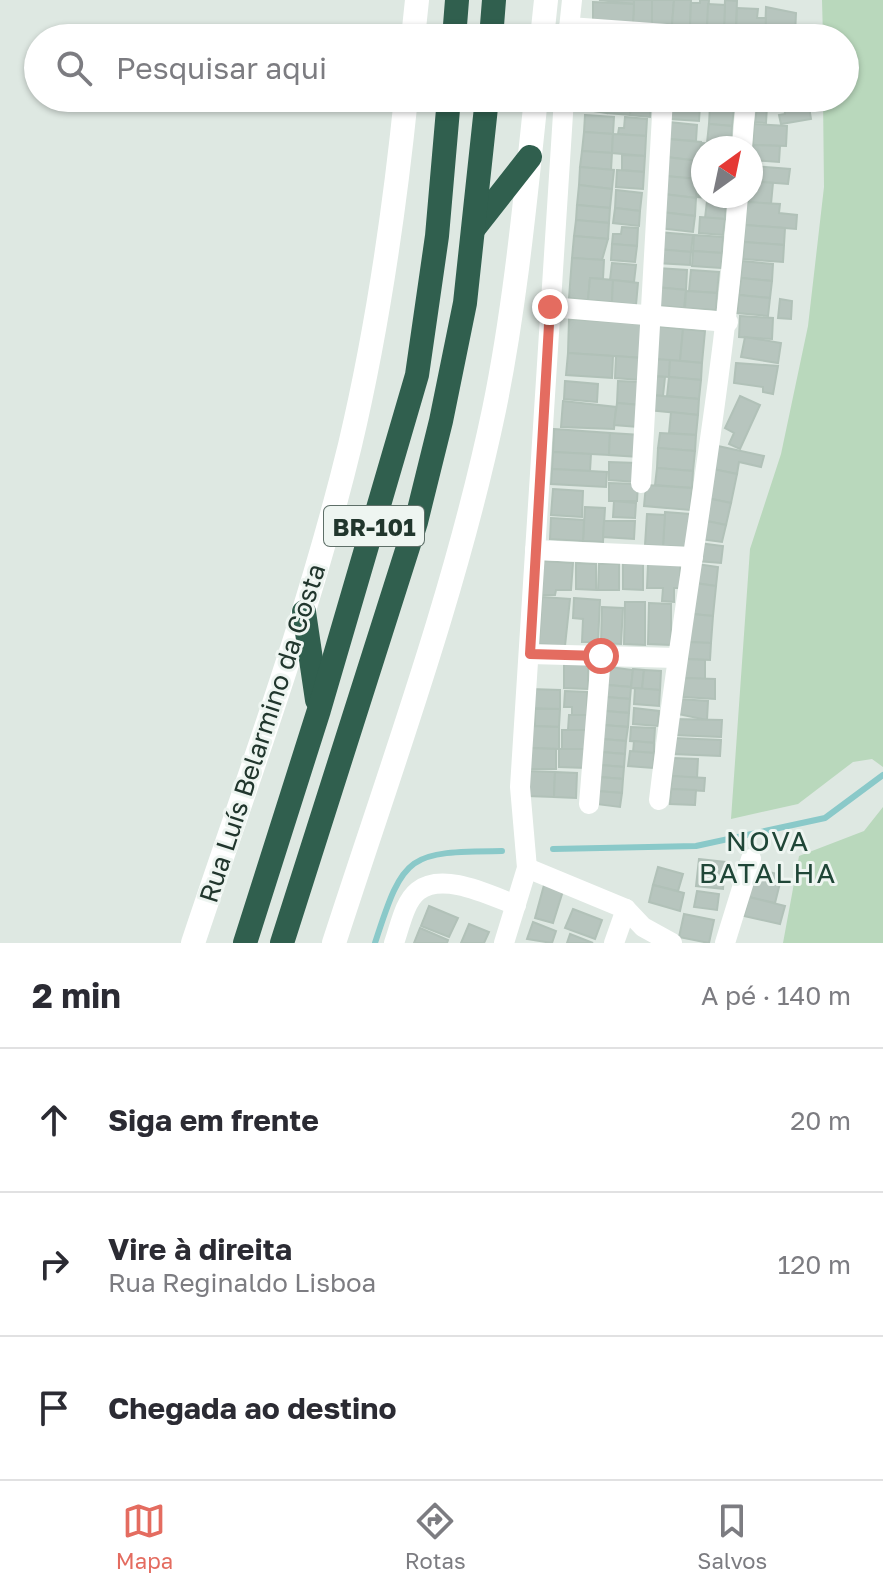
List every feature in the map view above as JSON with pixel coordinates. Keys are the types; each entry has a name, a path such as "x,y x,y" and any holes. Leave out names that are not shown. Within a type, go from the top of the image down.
{"highway":[{"path":"455,24 457,0"},
{"path":"492,24 494,0"},
{"name":"BR-101","path":"245,943 319,710 417,375 437,236 448,112"},
{"name":"BR-101","path":"282,943 416,522 453,368 475,227 486,112"},
{"path":"475,227 530,157"},
{"path":"304,612 319,710"}],"main road":[{"path":"414,24 417,0"},
{"path":"543,24 546,0"},
{"name":"Rua Luís Belarmino da Costa","path":"193,943 304,612 350,446 374,334 394,215 405,112"},
{"path":"334,943 456,563 484,453 506,348 535,112"}],"street":[{"path":"569,24 572,0"},
{"path":"504,943 527,868 520,787 563,112"},
{"path":"641,483 648,316 662,112"},
{"path":"743,136 745,112"},
{"path":"659,800 676,658 728,322 737,208"},
{"path":"550,307 728,322"},
{"path":"535,550 693,557"},
{"path":"530,654 676,658"},
{"path":"589,804 601,656"},
{"path":"725,943 751,859"},
{"path":"527,868 626,909 643,927 672,943"},
{"path":"394,943 403,916 419,891 442,883 516,905"},
{"path":"614,943 626,909"}],"green space":[{"path":"822,0 883,0 883,767 872,759 853,762 798,804 731,819 750,549 781,454 808,326 824,187 823,112 859,112 859,24 823,24"},
{"path":"883,807 883,943 783,943 799,856 864,831"}],"building":[{"path":"599,0 634,0 634,4"},
{"path":"634,0 652,0 652,24 633,23"},
{"path":"652,0 674,0 672,24 652,24"},
{"path":"674,0 691,0 690,24 672,24"},
{"path":"700,0 709,0 707,24 690,24 691,3 700,3"},
{"path":"725,0 737,1 736,24 724,24"},
{"path":"593,2 634,4 633,23 593,21"},
{"path":"708,4 725,5 724,24 707,24"},
{"path":"766,7 796,13 796,24 765,24"},
{"path":"737,8 758,9 757,18 766,18 766,24 736,24"},
{"path":"607,112 630,112 630,115"},
{"path":"630,112 650,112 650,117 630,115"},
{"path":"670,112 700,112 699,121 670,119"},
{"path":"710,112 734,112 732,126 709,124"},
{"path":"756,112 767,112 766,123 755,122"},
{"path":"810,112 811,119 781,124 779,115"},
{"path":"585,115 614,117 613,134 584,132"},
{"path":"625,117 647,119 646,136 618,134 619,128 624,128"},
{"path":"669,122 697,125 696,136 691,136 691,141 668,139"},
{"path":"709,124 732,126 731,136 708,136"},
{"path":"754,124 787,126 786,146 763,145 763,136 753,136"},
{"path":"584,132 613,134 612,153 582,151"},
{"path":"613,134 646,136 645,156 612,153"},
{"path":"668,139 691,141 691,160 666,157"},
{"path":"763,145 780,146 779,162 763,161"},
{"path":"582,151 612,153 611,170 580,167"},
{"path":"622,155 645,156 644,172 622,170"},
{"path":"666,157 691,160 691,178 665,176"},
{"path":"580,167 614,170 612,189 579,185"},
{"path":"763,167 790,169 788,184 763,182"},
{"path":"617,170 644,172 643,189 616,187"},
{"path":"665,176 691,178 691,197 663,194"},
{"path":"763,182 773,183 771,204 763,203"},
{"path":"579,185 612,189 610,208 577,205"},
{"path":"616,190 642,193 640,211 615,208"},
{"path":"663,194 691,197 691,208 695,208 695,216 661,212"},
{"path":"763,203 780,204 779,213 797,215 796,229 745,225 746,208 763,208"},
{"path":"577,205 610,208 609,223 576,220"},
{"path":"615,208 640,211 639,226 613,223"},
{"path":"706,208 726,208 725,219 705,218"},
{"path":"661,212 695,216 693,232 659,228"},
{"path":"700,217 725,219 723,235 699,233"},
{"path":"576,220 609,223 608,239 574,236"},
{"path":"745,225 785,228 784,245 744,242"},
{"path":"622,227 638,228 637,246 612,244 613,234 621,234"},
{"path":"658,232 693,235 691,252 657,249"},
{"path":"694,235 723,237 722,253 693,251"},
{"path":"574,236 608,239 602,260 572,258"},
{"path":"744,242 784,245 783,262 743,259"},
{"path":"612,244 637,246 635,262 611,260"},
{"path":"657,249 691,252 690,265 656,263"},
{"path":"693,251 722,253 721,268 692,266"},
{"path":"572,258 604,260 603,279 590,278 588,300 569,298"},
{"path":"742,261 773,264 772,281 741,278"},
{"path":"612,263 636,265 634,282 610,280"},
{"path":"657,268 687,270 686,290 655,287"},
{"path":"691,270 719,272 717,293 689,291"},
{"path":"590,278 613,280 612,302 588,300"},
{"path":"741,278 772,281 770,298 739,295"},
{"path":"613,280 638,283 636,305 612,302"},
{"path":"655,287 686,290 684,308 653,305"},
{"path":"686,291 717,293 716,310 685,308"},
{"path":"739,295 770,298 768,316 737,313"},
{"path":"780,299 792,301 791,319 778,318"},
{"path":"740,316 773,318 772,339 739,337"},
{"path":"569,319 644,324 642,358 568,353"},
{"path":"655,326 683,329 680,361 652,359"},
{"path":"683,329 705,331 702,363 680,361"},
{"path":"745,337 781,343 778,363 741,357"},
{"path":"568,353 613,356 612,378 566,375"},
{"path":"616,356 642,358 640,380 615,378"},
{"path":"652,359 670,360 669,377 651,376"},
{"path":"670,360 702,363 701,380 669,377"},
{"path":"736,363 778,366 773,394 763,392 763,387 734,383"},
{"path":"651,376 665,377 663,396 650,395"},
{"path":"669,377 701,380 699,399 667,396"},
{"path":"565,381 598,384 597,402 564,399"},
{"path":"618,381 641,382 640,405 617,403"},
{"path":"650,395 699,399 698,415 648,410"},
{"path":"740,396 760,405 740,449 729,444 734,433 725,428"},
{"path":"563,401 616,407 614,429 561,427"},
{"path":"617,403 640,405 638,427 614,425"},
{"path":"671,412 698,415 696,435 669,433"},
{"path":"554,429 610,433 609,455 553,452"},
{"path":"610,433 641,435 639,457 609,455"},
{"path":"660,433 696,435 695,451 658,448"},
{"path":"718,446 764,456 761,467 739,462 737,474 713,469"},
{"path":"658,448 695,451 693,471 657,468"},
{"path":"553,452 591,454 590,471 552,469"},
{"path":"609,462 637,463 637,482 609,480"},
{"path":"657,468 693,471 692,488 655,485"},
{"path":"552,469 607,472 606,487 551,484"},
{"path":"713,469 737,474 731,503 707,498"},
{"path":"609,483 638,484 637,501 609,501"},
{"path":"646,485 692,488 690,510 644,506"},
{"path":"553,489 583,491 582,517 551,515"},
{"path":"707,498 731,503 726,525 702,520"},
{"path":"614,501 636,503 635,518 613,517"},
{"path":"585,507 605,508 603,542 583,541"},
{"path":"665,512 690,514 689,547 663,546"},
{"path":"647,514 665,515 663,546 645,545"},
{"path":"551,518 584,520 583,541 550,539"},
{"path":"702,520 726,525 722,542 699,539"},
{"path":"604,521 635,521 634,539 603,537"},
{"path":"699,543 723,546 721,563 697,561"},
{"path":"543,561 573,563 571,590 556,590 555,595 542,595"},
{"path":"576,563 596,564 596,590 576,589"},
{"path":"623,563 643,564 643,590 623,589"},
{"path":"599,564 619,564 619,590 598,590"},
{"path":"648,564 680,565 680,588 674,588 674,602 662,601 663,588 647,588"},
{"path":"697,564 718,567 716,586 695,583"},
{"path":"695,583 716,586 713,616 692,614"},
{"path":"542,597 570,599 565,646 539,644"},
{"path":"574,598 600,600 598,642 582,642 583,619 573,618"},
{"path":"625,602 645,602 645,645 624,644"},
{"path":"649,603 671,604 671,645 648,644"},
{"path":"602,607 623,608 621,644 601,643"},
{"path":"692,614 713,616 711,643 688,642"},
{"path":"688,642 711,643 710,660 688,659"},
{"path":"685,659 705,660 705,679 684,678"},
{"path":"564,664 588,664 588,689 564,688"},
{"path":"609,667 633,670 631,687 607,685"},
{"path":"633,669 644,670 642,689 631,688"},
{"path":"644,670 661,671 660,690 642,689"},
{"path":"684,678 715,679 715,699 683,697"},
{"path":"607,685 631,687 630,699 606,697"},
{"path":"635,688 660,690 659,706 634,704"},
{"path":"530,689 560,690 560,709 529,708"},
{"path":"565,691 587,692 587,715 572,715 572,707 564,707"},
{"path":"606,697 630,699 629,713 605,711"},
{"path":"679,699 708,701 707,720 678,714"},
{"path":"634,708 659,711 658,726 633,724"},
{"path":"535,709 560,709 559,727 535,726"},
{"path":"605,711 629,713 628,727 603,725"},
{"path":"569,715 587,715 587,730 568,730"},
{"path":"673,719 722,720 721,737 673,735"},
{"path":"603,725 628,727 626,741 602,739"},
{"path":"530,726 559,727 559,749 530,748"},
{"path":"631,727 655,728 654,743 630,741"},
{"path":"562,730 587,730 587,749 562,749"},
{"path":"673,738 721,740 720,756 672,754"},
{"path":"602,739 626,741 625,754 601,752"},
{"path":"634,741 654,743 654,753 633,752"},
{"path":"527,748 556,749 556,769 527,769"},
{"path":"559,749 587,749 586,768 559,767"},
{"path":"630,751 654,753 653,768 628,766"},
{"path":"601,752 625,754 624,767 600,765"},
{"path":"673,758 698,759 697,778 672,776"},
{"path":"600,765 624,767 623,779 599,777"},
{"path":"527,771 555,772 554,797 527,796"},
{"path":"555,772 577,773 576,798 554,797"},
{"path":"672,776 705,778 704,791 671,789"},
{"path":"599,777 623,779 622,793 597,791"},
{"path":"671,789 696,790 695,805 670,804"},
{"path":"597,791 622,793 620,807 596,804"},
{"path":"699,859 725,862 723,889 696,886"},
{"path":"658,867 683,874 678,891 653,885"},
{"path":"755,869 782,875 775,903 749,897"},
{"path":"544,885 563,891 553,923 535,918"},
{"path":"653,885 684,893 680,911 649,902"},
{"path":"697,891 719,894 717,910 694,907"},
{"path":"749,897 785,906 780,924 744,916"},
{"path":"429,906 458,918 449,937 421,926"},
{"path":"573,909 602,920 595,939 565,928"},
{"path":"684,914 714,920 709,943 679,937"},
{"path":"533,922 556,931 552,943 527,939"},
{"path":"469,924 489,932 484,943 461,943"},
{"path":"420,928 448,940 447,943 414,943"},
{"path":"570,934 593,943 567,943"}],"waterway":[{"path":"553,849 696,846 825,818 883,775"},
{"path":"375,943 394,891 414,864 447,853 502,851"}],"district":[{"name":"NOVA BATALHA","path":"768,856"}],"route":[{"path":"550,307 530,654 601,656"}]}
